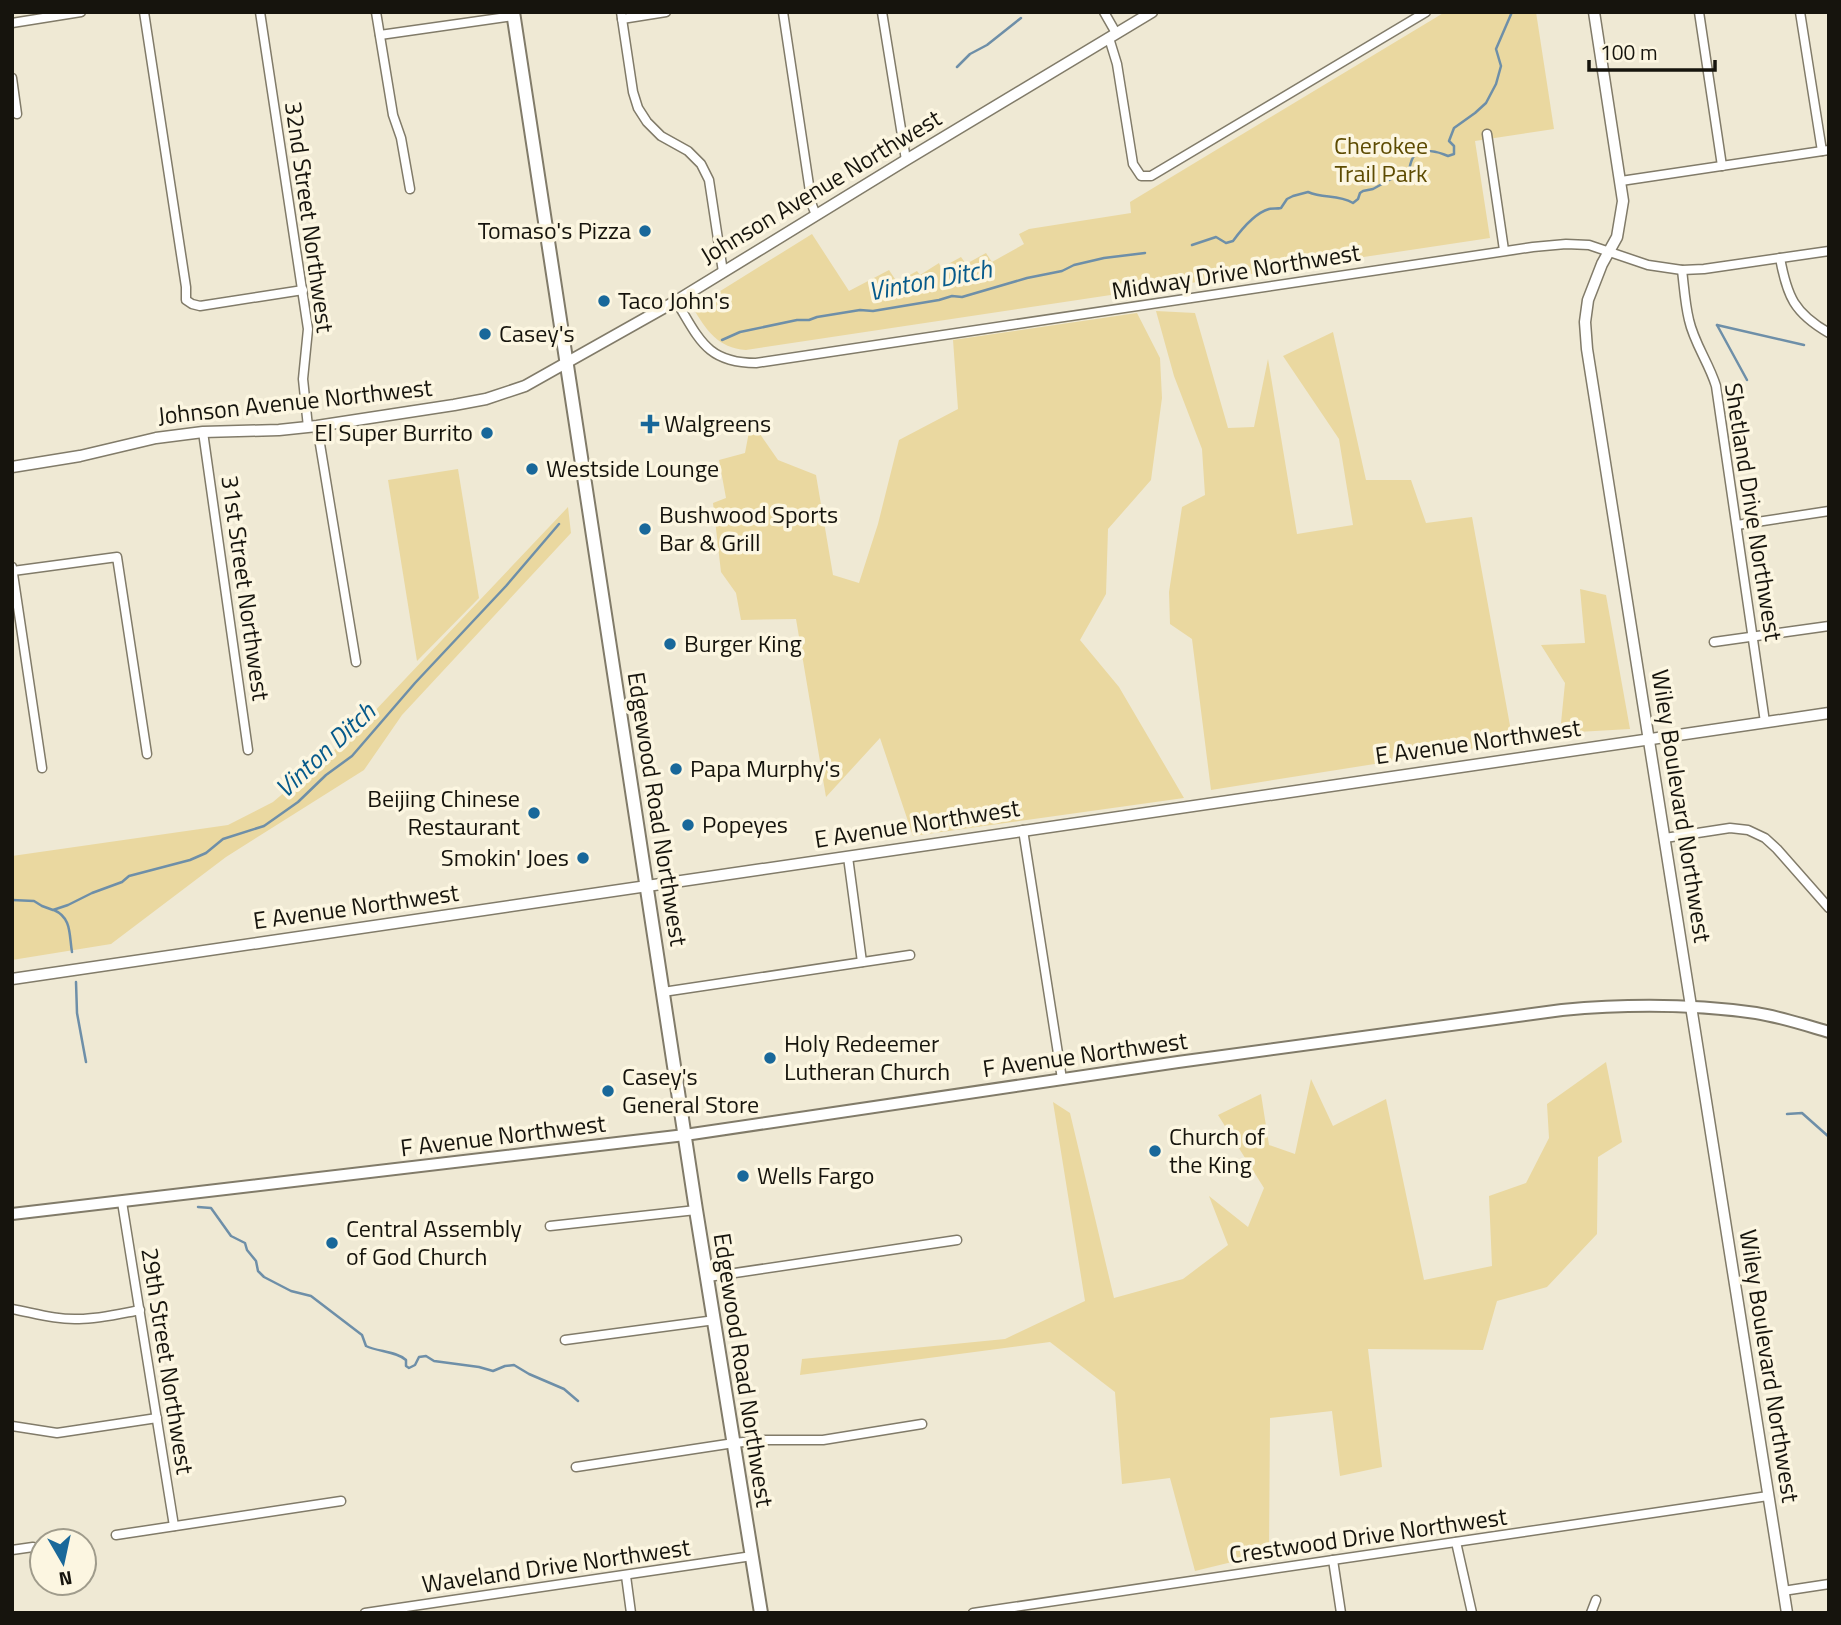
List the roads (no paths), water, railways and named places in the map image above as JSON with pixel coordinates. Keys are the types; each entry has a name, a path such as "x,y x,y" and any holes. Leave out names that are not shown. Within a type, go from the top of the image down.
{"main road":[{"name":"Edgewood Road Northwest","path":"513,14 696,1210 761,1613"},
{"name":"F Avenue Northwest","path":"12,1214 685,1135 1062,1079 1562,1010 1603,1006 1692,1006 1758,1013 1829,1032"}],"street":[{"path":"12,23 81,12"},
{"path":"144,12 186,300 200,306 303,290"},
{"name":"32nd Street Northwest","path":"260,12 308,329 303,379 356,662"},
{"path":"376,12 393,115 401,138 410,189"},
{"path":"666,12 622,16 633,92 638,108 647,122 661,136 688,150 701,164 709,180 723,272"},
{"path":"783,12 812,205 816,215"},
{"path":"882,12 906,160"},
{"path":"1104,12 1112,36 1133,164 1141,176 1151,176 1426,12"},
{"name":"Johnson Avenue Northwest","path":"12,467 80,456 153,439 203,432 279,430 486,399 525,386 676,301 1152,12"},
{"name":"Wiley Boulevard Northwest","path":"1594,12 1623,201 1617,237 1602,264 1588,300 1585,322 1587,349 1787,1613"},
{"path":"1699,12 1722,166"},
{"path":"1621,181 1825,150 1800,12"},
{"path":"380,35 513,14"},
{"path":"12,78 17,114"},
{"path":"1486,134 1504,250"},
{"name":"Midway Drive Northwest","path":"676,301 703,345 724,359 756,363 1504,250 1566,244 1589,245 1648,265 1682,270 1829,251"},
{"path":"1780,258 1785,286 1800,312 1811,323 1829,333"},
{"name":"Shetland Drive Northwest","path":"1682,270 1689,320 1712,370 1716,386 1765,722"},
{"name":"31st Street Northwest","path":"203,432 248,750"},
{"path":"1737,525 1829,511"},
{"path":"42,768 13,569 117,557 147,754"},
{"path":"1714,642 1829,626"},
{"name":"E Avenue Northwest","path":"12,979 1829,713"},
{"path":"1665,838 1730,828 1748,830 1765,838 1777,849 1829,908"},
{"path":"1023,830 1062,1079"},
{"path":"848,857 862,962"},
{"path":"663,992 909,955"},
{"name":"29th Street Northwest","path":"122,1202 174,1526"},
{"path":"550,1226 696,1210"},
{"path":"708,1277 957,1240"},
{"path":"12,1309 76,1320 139,1311"},
{"path":"565,1340 715,1320"},
{"path":"12,1426 57,1433 157,1418"},
{"path":"576,1467 734,1443 823,1440 922,1424"},
{"name":"Crestwood Drive Northwest","path":"973,1613 1769,1496"},
{"path":"116,1535 341,1501"},
{"path":"1457,1542 1472,1613"},
{"name":"Waveland Drive Northwest","path":"365,1613 752,1556"},
{"path":"1333,1560 1341,1613"},
{"path":"626,1576 631,1613"},
{"path":"1783,1591 1829,1584"},
{"path":"1591,1613 1596,1600"}],"waterway":[{"name":"Vinton Ditch","path":"1192,245 1216,237 1226,243 1233,241 1259,214 1269,209 1281,208 1287,199 1293,196 1308,192 1353,203 1363,191 1408,174 1417,153 1426,151 1448,156 1454,154 1454,146 1449,141 1454,128 1486,103 1496,84 1501,66 1496,49 1512,12"},
{"path":"957,67 970,54 987,45 1021,18"},
{"name":"Vinton Ditch","path":"722,340 740,332 797,320 860,310 873,311 952,296 962,297 1062,271 1074,265 1145,253"},
{"path":"1717,325 1804,345"},
{"path":"1717,325 1747,380"},
{"name":"Vinton Ditch","path":"12,900 34,901 53,910 122,882 129,876 190,860 206,853 223,839 264,826 298,802 326,775 352,756 559,524"},
{"path":"54,910 67,922 72,952"},
{"path":"76,982 77,1013 86,1062"},
{"path":"1787,1114 1802,1113 1829,1137"},
{"path":"198,1207 211,1208 231,1236 245,1243 256,1261 258,1271 264,1277 291,1291 311,1296 362,1335 366,1346 402,1357 409,1368 415,1365 419,1357 426,1356 434,1361 493,1371 514,1365 564,1389 578,1401"}],"place":[{"name":"Tomaso's Pizza","path":"645,231"},
{"name":"Taco John's","path":"604,301"},
{"name":"Casey's","path":"485,334"},
{"name":"Walgreens","path":"650,424"},
{"name":"El Super Burrito","path":"487,433"},
{"name":"Westside Lounge","path":"532,469"},
{"name":"Bushwood Sports Bar & Grill","path":"645,529"},
{"name":"Burger King","path":"670,644"},
{"name":"Papa Murphy's","path":"676,769"},
{"name":"Beijing Chinese Restaurant","path":"534,813"},
{"name":"Popeyes","path":"688,825"},
{"name":"Smokin' Joes","path":"583,858"},
{"name":"Holy Redeemer Lutheran Church","path":"770,1058"},
{"name":"Casey's General Store","path":"608,1091"},
{"name":"Church of the King","path":"1155,1151"},
{"name":"Wells Fargo","path":"743,1176"},
{"name":"Central Assembly of God Church","path":"332,1243"}],"park label":[{"name":"Cherokee Trail Park","path":"1381,160"}]}
